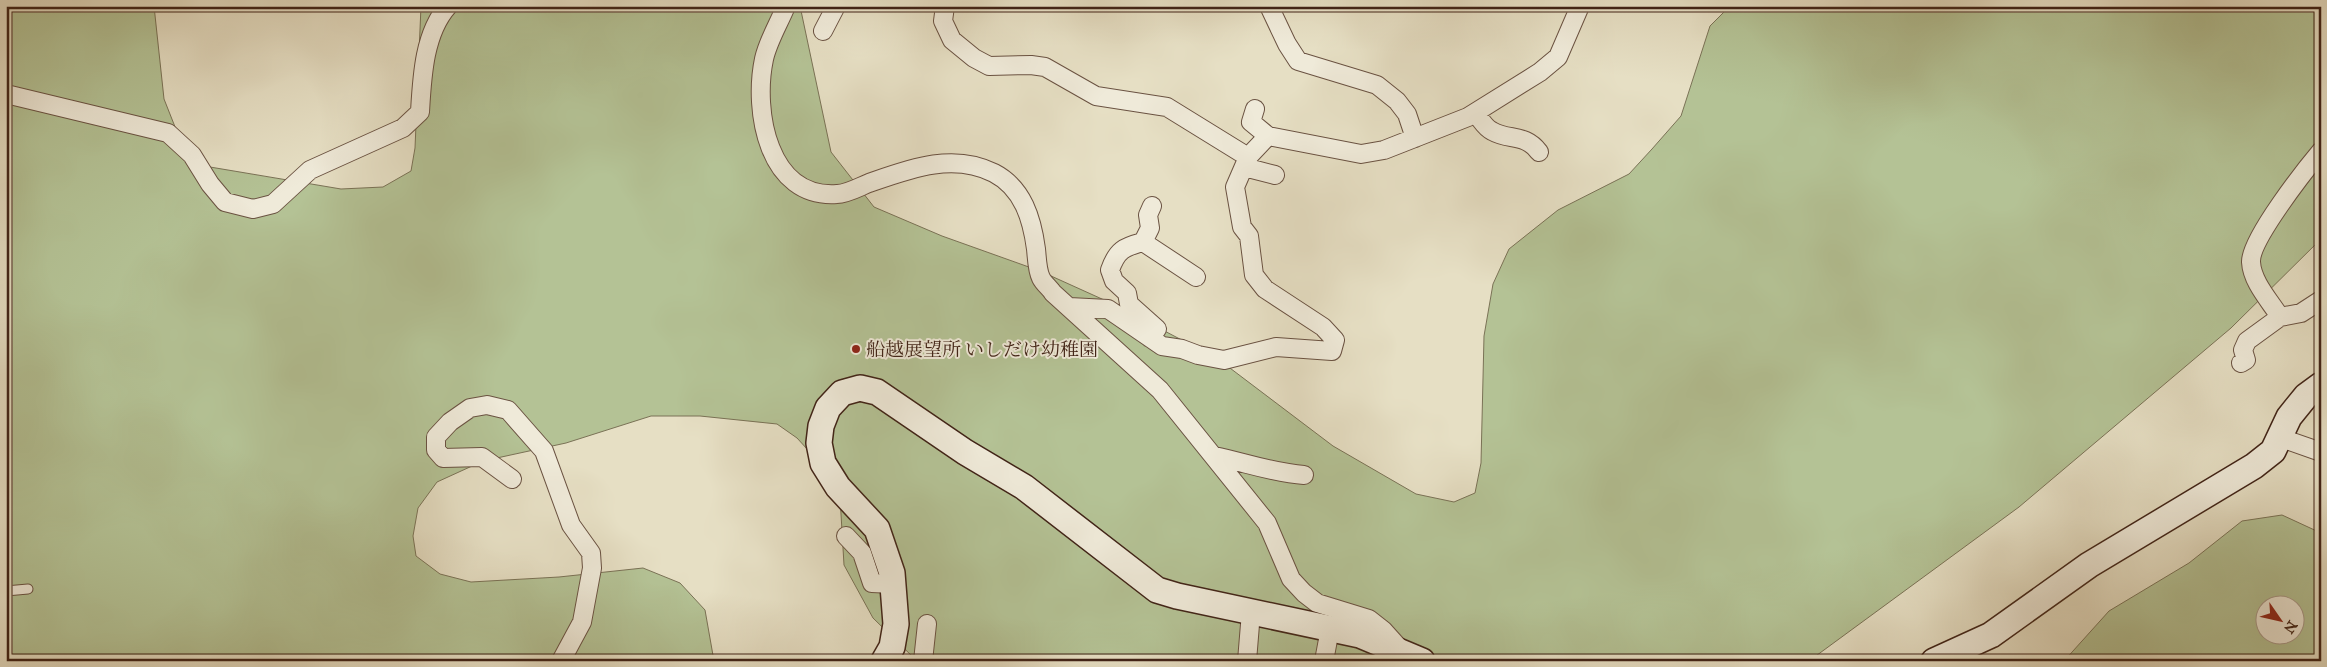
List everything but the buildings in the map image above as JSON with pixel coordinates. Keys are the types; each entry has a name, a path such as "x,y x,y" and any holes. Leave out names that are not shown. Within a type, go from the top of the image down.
{"street":[{"path":"6,94 168,133 192,155 210,184 225,202 253,209 273,204 310,170 403,128 420,112 422,80 431,35 448,6"},
{"path":"786,6 764,58 761,89 771,152 787,178 813,192 838,194 906,170 936,163 972,166 993,173 1011,185 1026,205 1033,228 1041,278 1069,307 1160,390 1267,523 1291,579 1317,603 1368,619 1383,630 1412,659"},
{"path":"823,30 836,6"},
{"path":"945,6 943,21 952,40 974,58 989,66 1031,65 1045,67 1096,96 1167,107 1246,162 1275,175"},
{"path":"1269,6 1286,44 1298,61 1377,85 1397,101 1407,114 1414,138"},
{"path":"1255,109 1252,122 1268,136 1360,154 1384,150 1475,113 1540,72 1558,57 1580,6"},
{"path":"1475,113 1491,131 1519,137 1533,143 1539,152"},
{"path":"1069,307 1108,309 1162,346 1224,360 1276,347 1332,351 1335,340 1323,327 1265,289 1254,275 1249,236 1242,227 1235,187 1246,162 1268,136"},
{"path":"2280,317 2254,277 2251,261 2258,239 2309,164 2321,152"},
{"path":"1150,338 1157,329 1129,304 1127,293 1114,280 1110,270 1115,258 1126,247 1143,242 1150,228 1148,215 1152,206"},
{"path":"1143,242 1196,277"},
{"path":"2240,363 2246,360 2244,350 2247,341 2280,317 2300,312 2321,300"},
{"path":"1934,661 1990,636 2089,564 2254,466 2273,451 2281,438 2289,417 2306,396 2321,385"},
{"path":"884,661 892,647 896,624 892,573 878,529 838,486 823,464 819,443 821,426 828,408 842,393 860,388 877,392 965,452 1024,487 1157,590 1177,596 1360,635 1412,659"},
{"path":"512,479 482,457 443,458 436,450 436,437 450,422 470,408 487,405 508,410 544,451 571,525 591,553 592,568 582,622 561,661"},
{"path":"2281,438 2321,452"},
{"path":"1214,456 1248,462 1278,473 1304,475"},
{"path":"846,536 862,553 872,583 893,584"},
{"path":"1246,661 1251,612"},
{"path":"923,661 927,624"},
{"path":"1324,661 1330,629"}],"lane":[{"path":"6,592 28,589"}],"green space":[{"path":"6,6 154,6 164,99 181,142 210,167 341,189 383,187 411,171 415,148 421,6 800,6 831,152 874,207 942,236 1040,271 1113,304 1218,359 1333,446 1416,494 1454,502 1475,493 1481,463 1484,336 1493,284 1509,249 1558,210 1629,174 1652,149 1681,116 1710,26 1730,6 2321,6 2321,239 2231,328 2019,507 1809,661 917,661 873,618 844,565 840,497 829,473 797,438 777,424 700,416 651,416 566,443 483,461 437,482 418,508 413,536 416,556 440,574 471,582 559,577 643,568 680,583 705,610 714,661 6,661"},
{"path":"2282,515 2321,533 2321,661 2064,661 2109,611 2189,563 2242,521"}],"place":[{"name":"船越展望所 いしだけ幼稚園","path":"856,349"}]}
